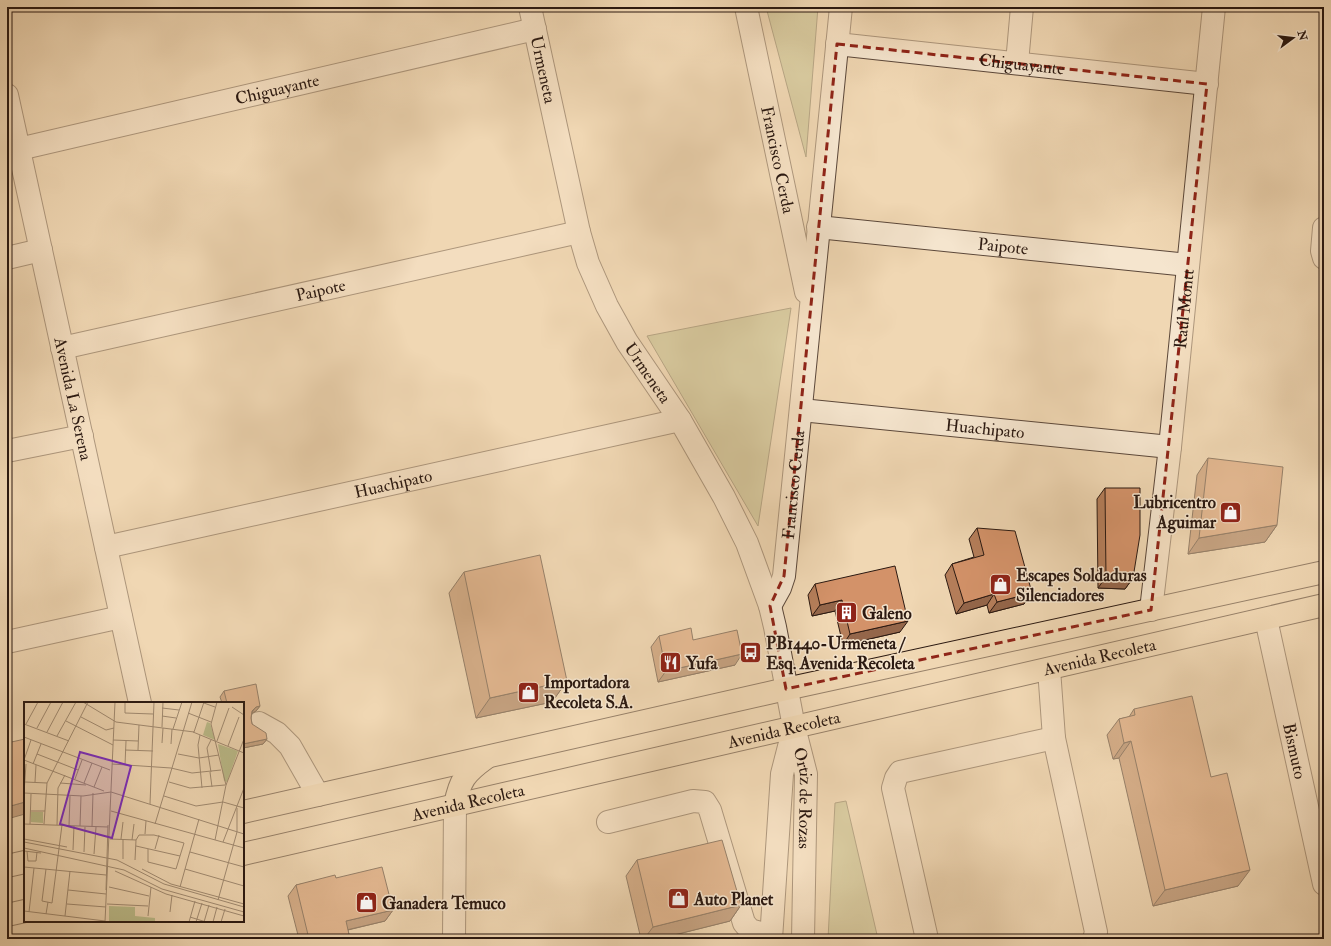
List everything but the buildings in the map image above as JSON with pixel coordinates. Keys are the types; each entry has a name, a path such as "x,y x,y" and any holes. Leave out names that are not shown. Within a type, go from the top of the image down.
{"main road":[{"name":"Avenida Recoleta","path":"244,812 786,689 1324,572"},
{"name":"Avenida Recoleta","path":"244,854 1324,605"},
{"path":"455,805 458,790 463,778 488,756"},
{"path":"7,866 24,862"},
{"path":"7,915 24,910"}],"street":[{"name":"Urmeneta","path":"530,7 579,232 588,262 607,306 627,342 680,420 724,497 747,543 770,606 794,727"},
{"name":"Francisco Cerda","path":"746,7 810,313"},
{"name":"Francisco Cerda","path":"770,606 784,576 841,7"},
{"path":"1017,63 1022,7"},
{"name":"Raúl Montt","path":"1151,610 1170,447 1214,7"},
{"name":"Chiguayante","path":"19,149 535,30"},
{"name":"Chiguayante","path":"837,44 1206,84"},
{"name":"Avenida La Serena","path":"7,95 140,702"},
{"name":"Paipote","path":"818,227 1188,265"},
{"path":"1324,228 1322,251 1324,258"},
{"name":"Paipote","path":"62,348 579,232"},
{"path":"7,258 41,250"},
{"name":"Huachipato","path":"801,410 1170,447"},
{"name":"Huachipato","path":"106,547 680,420"},
{"path":"7,451 82,436"},
{"path":"7,642 121,616"},
{"name":"Bismuto","path":"1266,618 1318,829 1324,884"},
{"path":"1049,669 1054,738 1096,932 1094,939"},
{"path":"259,723 277,733 290,746 318,795"},
{"name":"Ortiz de Rozas","path":"771,937 782,774 794,727"},
{"name":"Ortiz de Rozas","path":"794,727 806,774 803,939"},
{"path":"927,939 893,788 896,778 900,772 1054,738"},
{"path":"608,822 693,801 705,802 710,810 744,923 750,930 771,937"},
{"path":"454,939 455,805"}],"highlighted area":[{"path":"837,44 1207,84 1151,610 786,689 770,606 784,576"}],"green space":[{"path":"766,7 818,7 806,157"},
{"path":"791,308 758,526 647,336"},
{"path":"846,801 878,939 828,939 835,803"}],"place":[{"name":"Lubricentro Aguimar","path":"1231,512"},
{"name":"Escapes Soldaduras Silenciadores","path":"1000,585"},
{"name":"Galeno","path":"846,613"},
{"name":"PB1440-Urmeneta / Esq. Avenida Recoleta","path":"751,653"},
{"name":"Yufa","path":"671,663"},
{"name":"Importadora Recoleta S.A.","path":"528,692"},
{"name":"Auto Planet","path":"678,899"},
{"name":"Ganadera Temuco","path":"366,903"}]}
